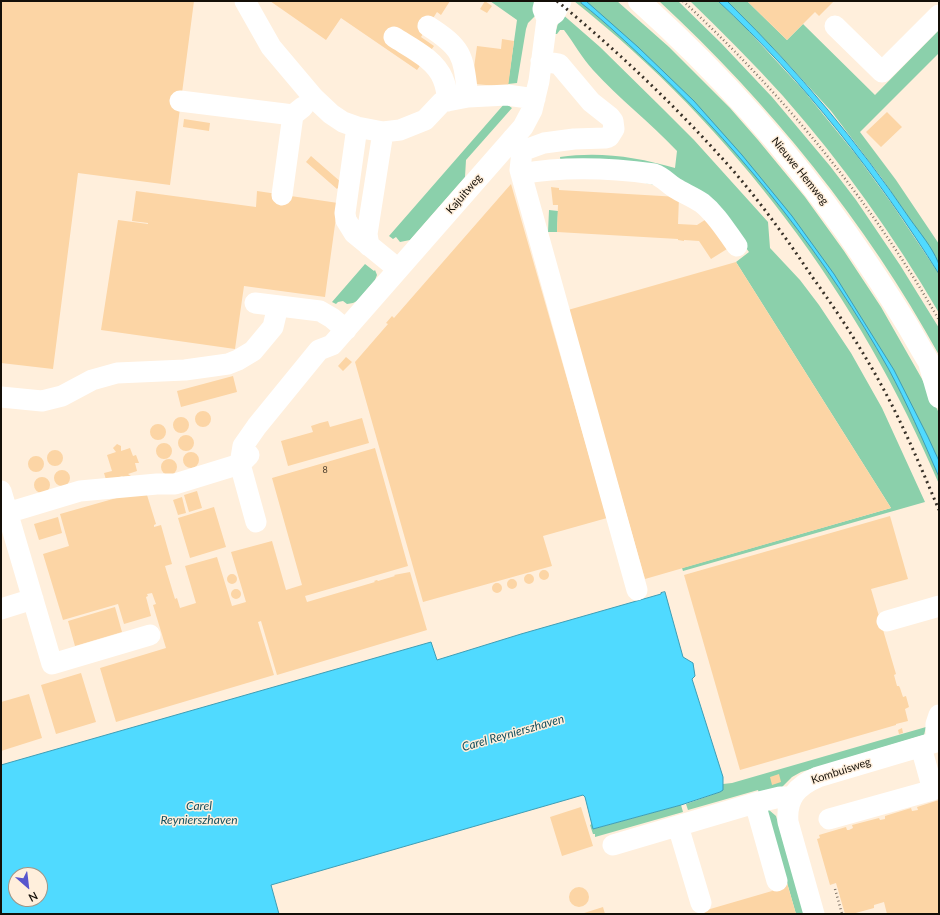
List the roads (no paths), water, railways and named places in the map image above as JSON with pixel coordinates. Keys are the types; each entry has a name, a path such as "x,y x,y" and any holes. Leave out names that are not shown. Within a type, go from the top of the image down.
{"main road":[{"name":"Nieuwe Hemweg","path":"639,1 692,51 731,91 768,132 812,185 868,263 935,371 939,397"}],"street":[{"path":"245,1 272,47 314,98 331,114 343,122 370,130 400,130 426,120 442,102 458,99 507,95 535,99"},
{"name":"Kajuitweg","path":"240,464 329,360 332,345 398,269 517,145 535,99 541,61 546,10 555,13 561,1"},
{"path":"835,26 882,72 939,15"},
{"path":"428,26 454,45 460,54 464,64 458,99"},
{"path":"394,37 426,58 437,69 458,99"},
{"path":"541,61 559,64 591,102 610,117 615,125 612,134 605,138 574,139 517,145 521,174 637,590"},
{"path":"282,195 293,115 314,98"},
{"path":"180,101 293,115"},
{"path":"370,130 345,212 349,227 364,242 398,269"},
{"path":"521,174 540,171 592,168 662,176 673,187 701,202 710,210 737,246"},
{"path":"255,303 320,311 332,318 346,330"},
{"path":"1,397 42,401 62,396 92,380 117,373 185,370 228,364 253,351 273,327 278,306"},
{"path":"7,513 80,491 157,484 175,484 240,464 256,522"},
{"path":"1,491 52,664 150,635"},
{"path":"1,609 33,599"},
{"path":"888,621 939,606"},
{"path":"829,819 933,790 932,743 939,716"},
{"name":"Kombuisweg","path":"792,797 803,784 818,777 932,743"},
{"path":"613,845 780,796 792,797 788,811 788,822 814,914"},
{"path":"755,803 777,881"},
{"path":"678,826 701,903"}],"water":[{"path":"586,1 638,47 694,101 742,155 792,216 834,274 894,370 939,461 939,477 921,435 888,368 864,327 812,249 754,174 722,138 657,71 610,27 581,3"},
{"path":"718,1 727,1 780,56 804,82 870,162 929,245 939,264 939,274 865,165 838,130 780,63"},
{"name":"Carel Reynierszhaven","path":"665,592 683,657 693,663 695,676 692,679 723,777 723,790 720,792 681,805 593,829 585,797 583,795 271,885 279,914 1,914 1,765 431,642 437,660"}],"railway":[{"path":"557,1 627,62 694,128 736,174 766,212 832,305 868,361 899,420 939,510"}]}
